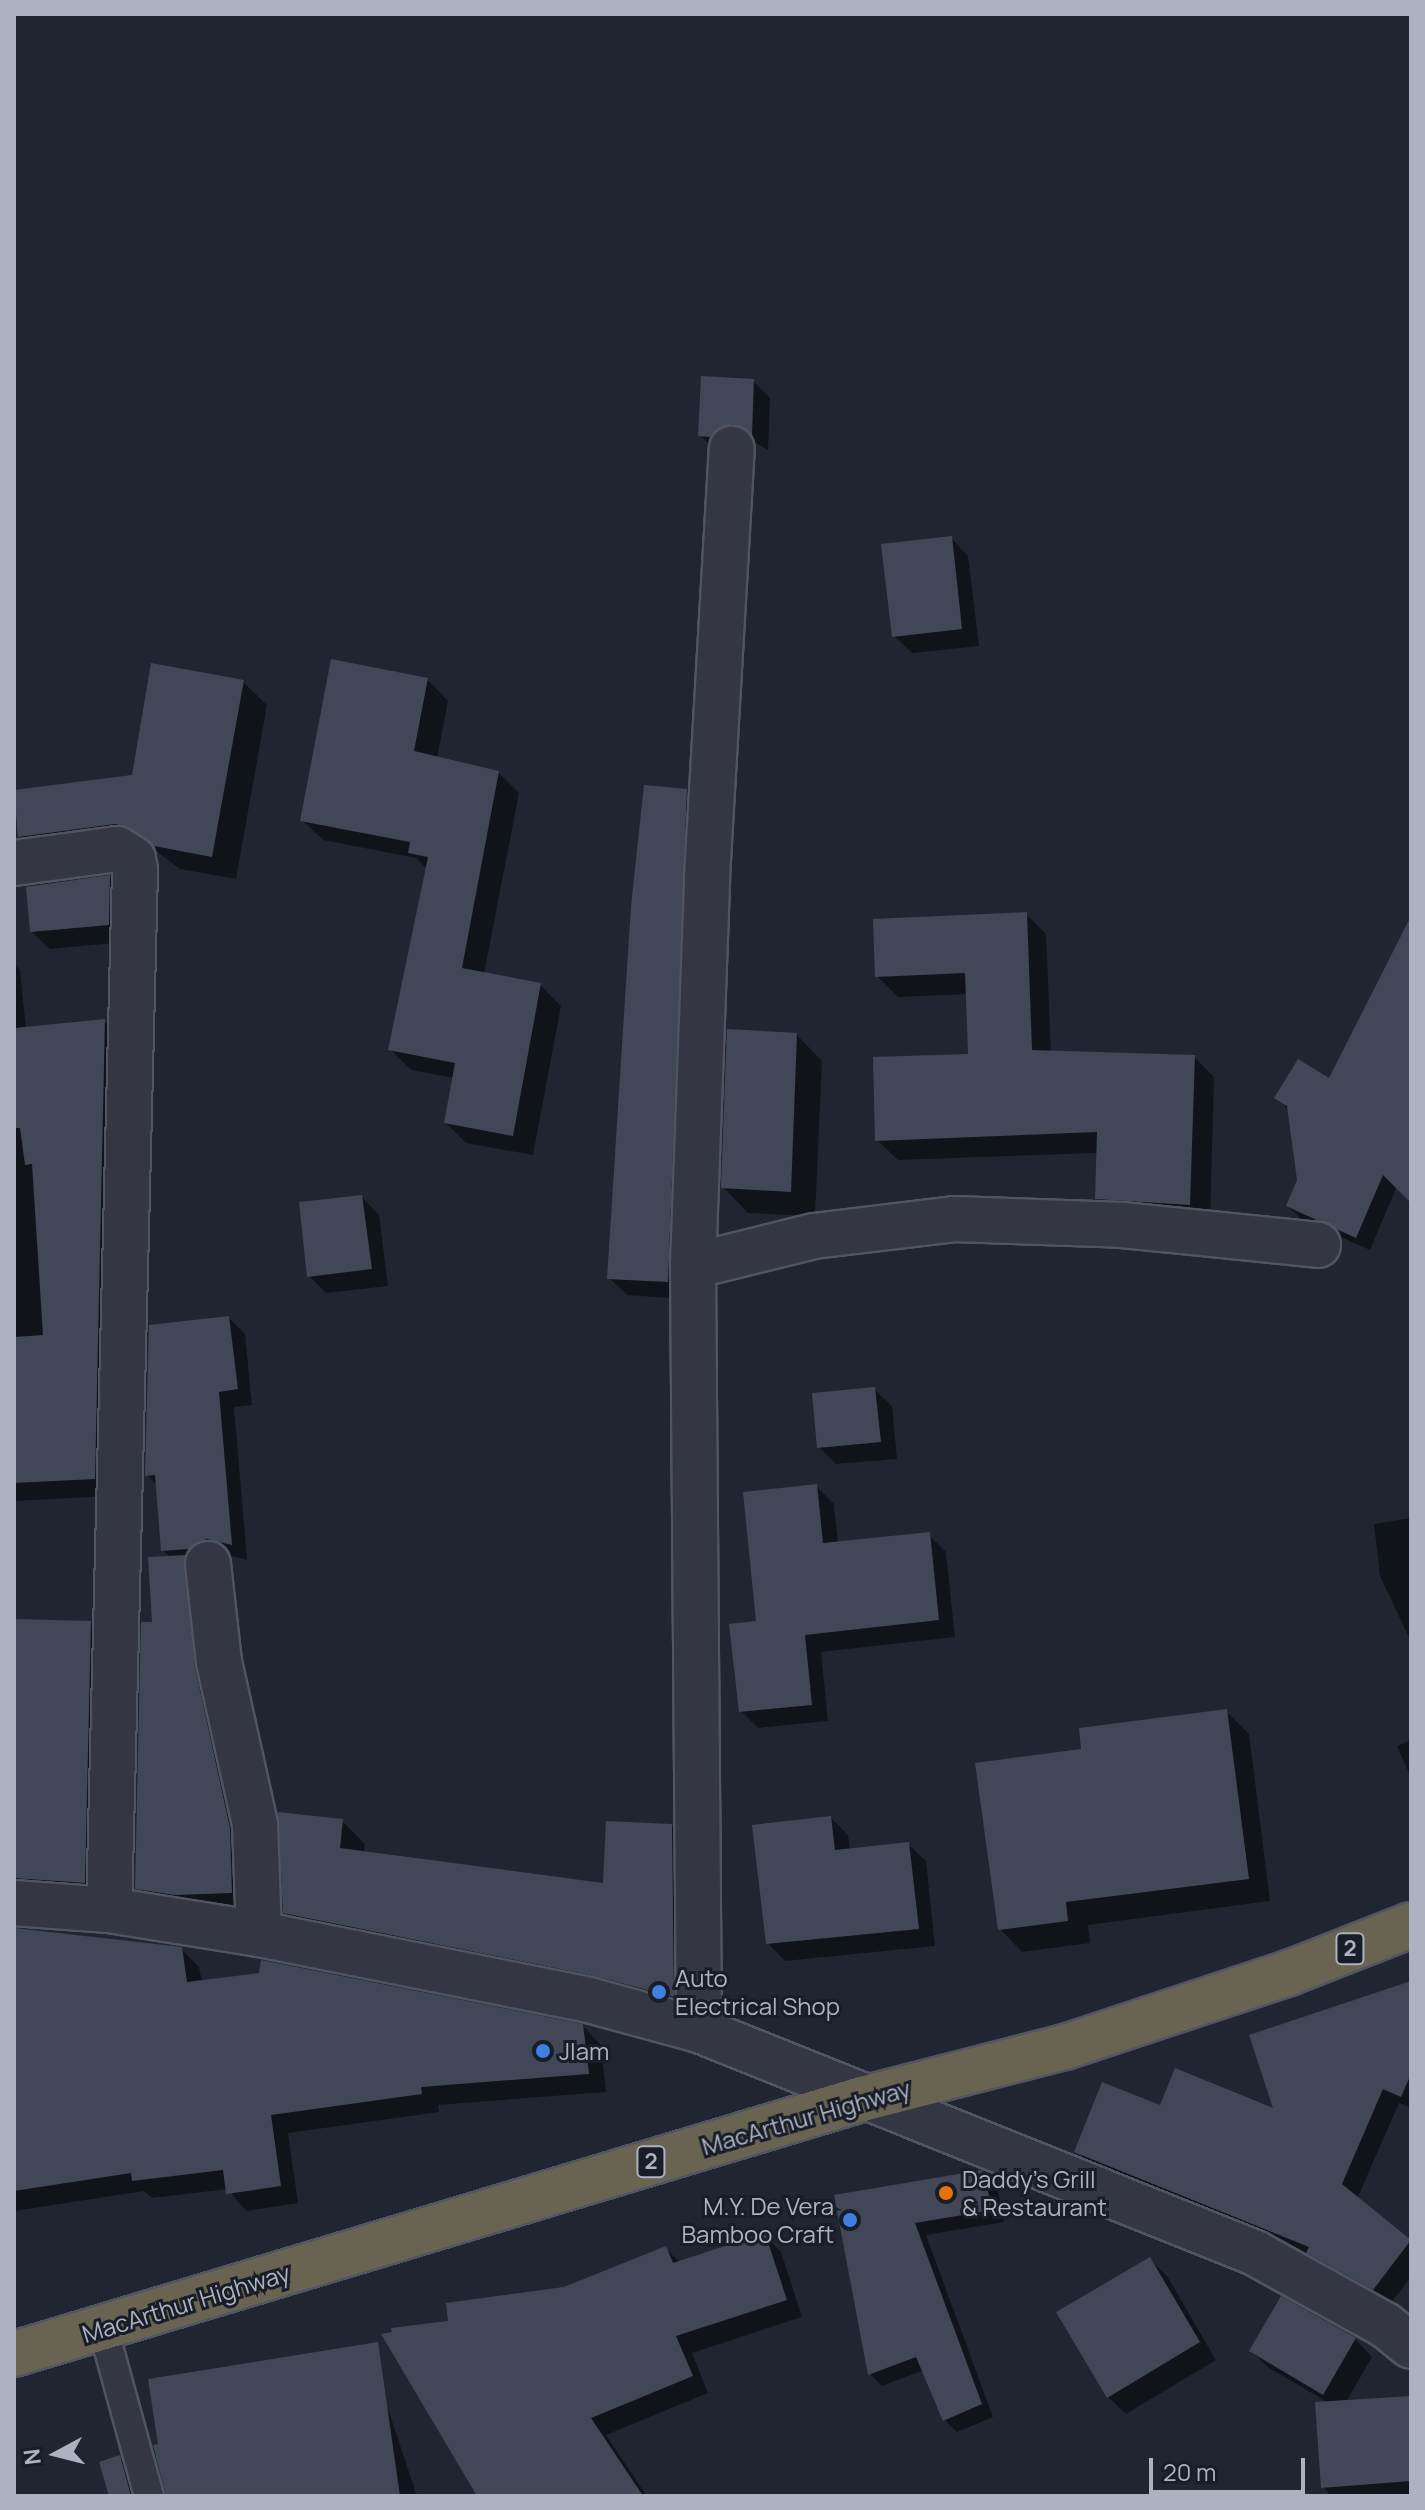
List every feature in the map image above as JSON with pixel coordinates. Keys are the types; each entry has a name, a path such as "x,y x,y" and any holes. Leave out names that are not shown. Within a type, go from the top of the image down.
{"highway":[{"name":"MacArthur Highway","path":"14,2354 862,2099 1065,2047 1289,1973 1411,1925"}],"street":[{"path":"699,2030 693,1266 707,878 732,449"},
{"path":"14,863 117,849 133,859 135,870 109,1910"},
{"path":"693,1266 814,1236 954,1219 1122,1225 1318,1245"},
{"path":"208,1564 219,1662 255,1825 259,1934"},
{"path":"14,1903 109,1910 259,1934 589,2000 699,2030 862,2099 1034,2161 1255,2253 1385,2325 1411,2346"}],"lane":[{"path":"103,2328 149,2496"}],"building":[{"path":"701,376 754,379 752,435 733,424 711,437 698,436"},
{"path":"952,536 962,629 892,637 881,544"},
{"path":"331,659 428,678 414,751 499,771 462,968 541,983 513,1136 444,1123 455,1063 388,1050 428,857 408,853 410,842 300,821"},
{"path":"151,663 244,680 212,857 154,846 130,828 115,824 18,837 14,790 132,775"},
{"path":"644,785 687,789 668,1282 607,1279 631,906"},
{"path":"110,875 109,925 30,932 26,887"},
{"path":"1027,912 1032,1050 1195,1055 1190,1205 1095,1199 1097,1132 875,1141 873,1057 968,1054 965,973 875,977 873,919"},
{"path":"1411,916 1411,1203 1383,1175 1356,1238 1286,1206 1297,1180 1287,1106 1274,1098 1298,1059 1329,1078"},
{"path":"105,1019 95,1479 14,1483 14,1337 43,1335 32,1164 25,1165 20,1128 14,1128 14,1028"},
{"path":"727,1029 797,1033 791,1192 721,1188"},
{"path":"362,1195 372,1269 307,1277 299,1202"},
{"path":"229,1316 238,1389 219,1392 232,1545 206,1539 189,1549 161,1551 155,1475 145,1476 149,1325"},
{"path":"875,1387 881,1442 817,1448 812,1393"},
{"path":"817,1484 823,1543 930,1532 939,1620 805,1635 812,1705 739,1712 729,1624 756,1621 743,1492"},
{"path":"185,1555 195,1667 230,1828 232,1893 175,1895 135,1889 141,1622 152,1622 148,1557"},
{"path":"14,1619 91,1621 85,1883 14,1878"},
{"path":"1227,1709 1249,1879 1066,1902 1068,1921 998,1930 975,1763 1081,1749 1079,1728"},
{"path":"278,1812 343,1819 340,1848 603,1883 606,1821 672,1824 674,1997 594,1976 283,1913"},
{"path":"831,1816 835,1850 909,1842 919,1929 766,1944 752,1825"},
{"path":"14,1928 182,1947 187,1982 259,1973 261,1960 583,2024 589,2074 421,2087 422,2094 271,2115 281,2186 226,2194 223,2170 132,2181 131,2173 14,2191"},
{"path":"1411,1981 1411,2074 1401,2097 1383,2089 1342,2184 1411,2240 1373,2290 1306,2253 1309,2247 1074,2152 1102,2082 1160,2105 1175,2068 1273,2108 1249,2035"},
{"path":"982,2170 993,2210 915,2223 982,2404 943,2421 916,2357 868,2375 834,2195"},
{"path":"765,2233 787,2300 676,2336 693,2376 591,2418 643,2496 477,2496 381,2334 392,2332 391,2328 448,2321 446,2303 564,2287 666,2246 673,2263"},
{"path":"1150,2257 1200,2342 1107,2398 1056,2312"},
{"path":"1281,2296 1356,2338 1323,2395 1249,2351"},
{"path":"378,2342 400,2496 166,2496 153,2445 158,2444 148,2379"},
{"path":"1411,2396 1411,2481 1321,2488 1315,2402"},
{"path":"120,2455 131,2496 109,2496 99,2462"}],"place":[{"name":"Auto Electrical Shop","path":"659,1992"},
{"name":"Jlam","path":"543,2051"},
{"name":"Daddy's Grill & Restaurant","path":"946,2193"},
{"name":"M.Y. De Vera Bamboo Craft","path":"850,2220"}]}
